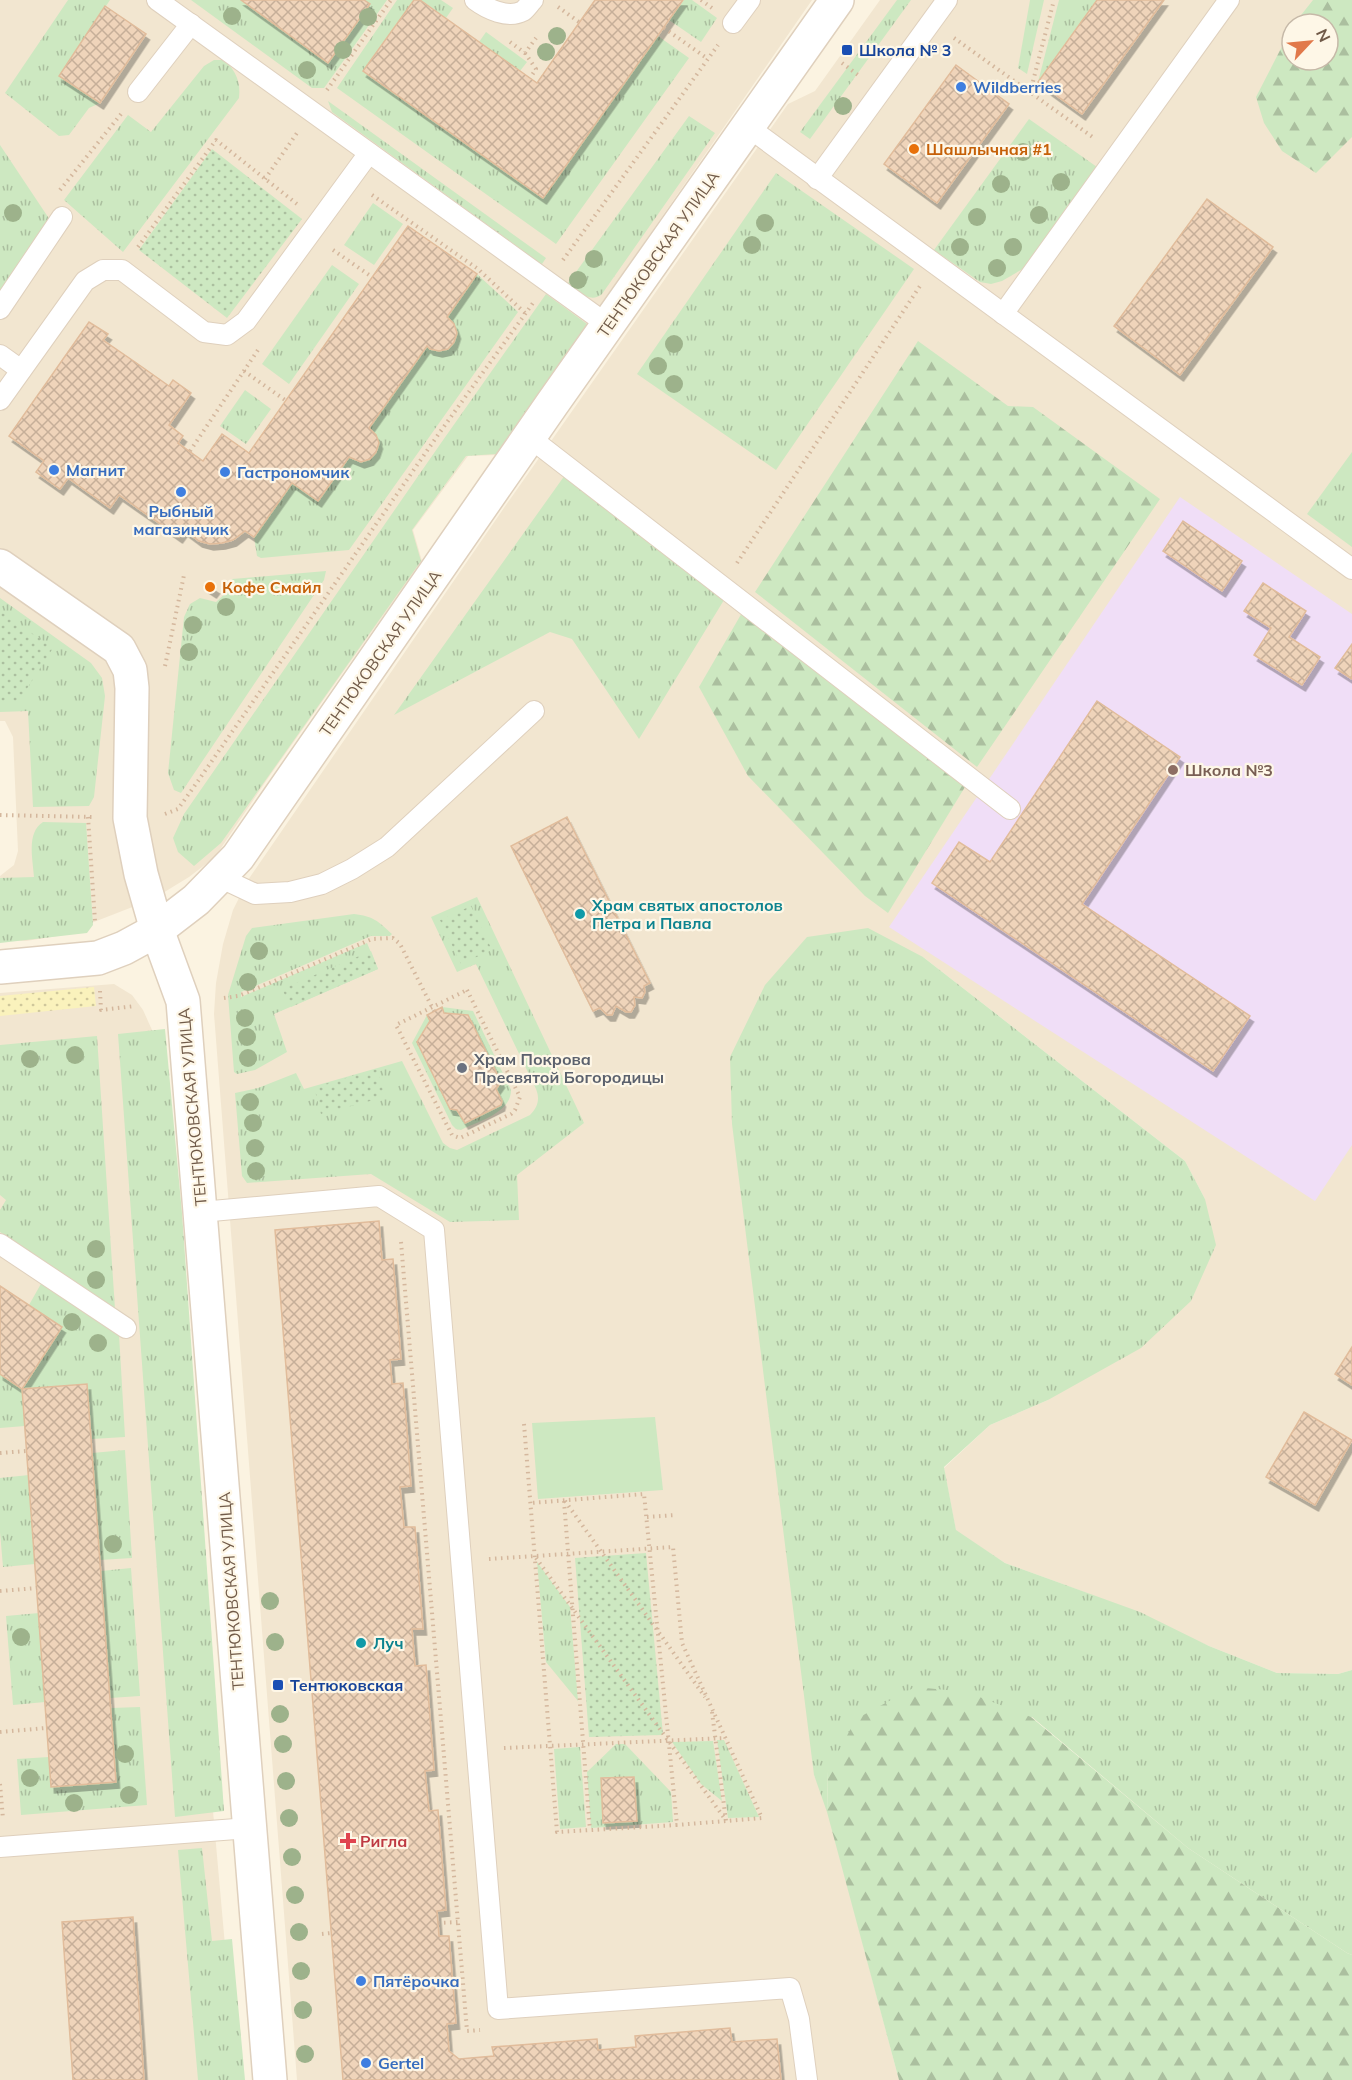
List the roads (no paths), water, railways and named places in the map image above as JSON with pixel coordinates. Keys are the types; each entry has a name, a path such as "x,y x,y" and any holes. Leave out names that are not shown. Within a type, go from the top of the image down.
{"street":[{"name":"ТЕНТЮКОВСКАЯ УЛИЦА","path":"270,2080 183,1001 157,930 196,900 238,857 529,437 837,0"},
{"path":"0,566 119,649 130,670 132,688 130,818 141,874 157,930 124,948 98,958 0,967"}],"lane":[{"path":"157,0 608,325"},
{"path":"475,0 485,7 506,14 523,11 533,0"},
{"path":"733,23 750,0"},
{"path":"817,179 947,0"},
{"path":"1003,314 1229,0"},
{"path":"138,92 191,24"},
{"path":"748,127 1352,569"},
{"path":"0,400 85,281 103,270 122,270 204,332 227,335 246,321 369,153"},
{"path":"0,309 62,217"},
{"path":"0,356 21,370"},
{"path":"529,437 1010,808"},
{"path":"219,877 255,894 290,892 322,884 352,869 387,847 534,711"},
{"path":"201,1212 379,1196 434,1230 498,2009 790,1988 799,2019 807,2080"},
{"path":"0,1244 126,1328"},
{"path":"0,1847 249,1828"}],"place":[{"name":"Школа № 3","path":"847,50"},
{"name":"Wildberries","path":"961,87"},
{"name":"Шашлычная #1","path":"914,149"},
{"name":"Магнит","path":"54,470"},
{"name":"Гастрономчик","path":"225,472"},
{"name":"Рыбный магазинчик","path":"181,492"},
{"name":"Кофе Смайл","path":"210,587"},
{"name":"Школа №3","path":"1173,770"},
{"name":"Храм святых апостолов Петра и Павла","path":"580,914"},
{"name":"Храм Покрова Пресвятой Богородицы","path":"462,1068"},
{"name":"Луч","path":"361,1643"},
{"name":"Тентюковская","path":"278,1685"},
{"name":"Ригла","path":"348,1841"},
{"name":"Пятёрочка","path":"361,1981"},
{"name":"Gertel","path":"366,2063"}]}
